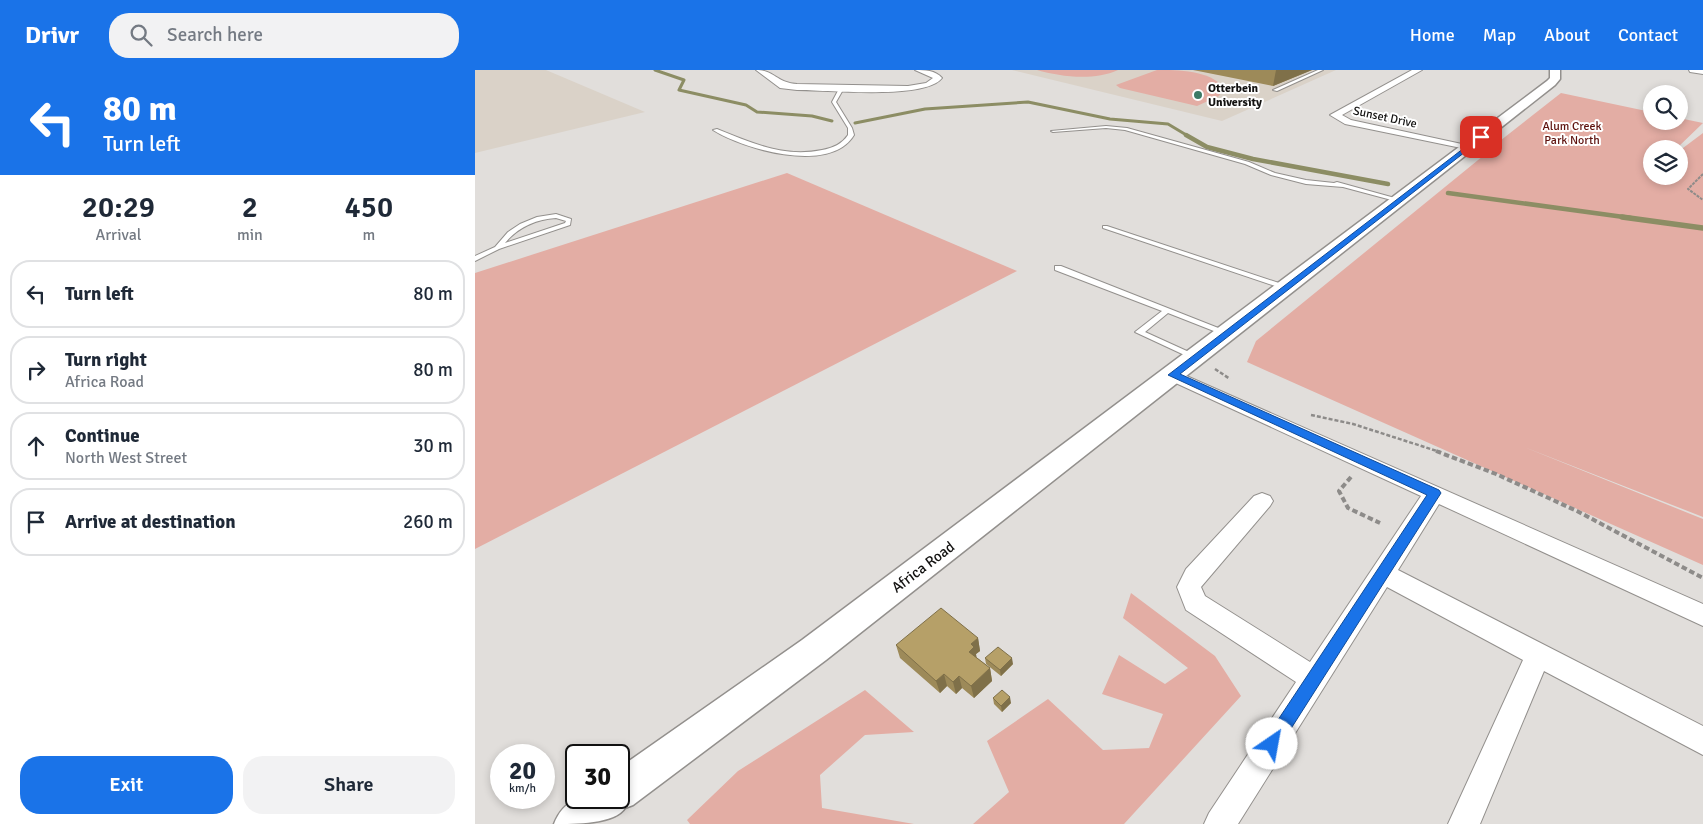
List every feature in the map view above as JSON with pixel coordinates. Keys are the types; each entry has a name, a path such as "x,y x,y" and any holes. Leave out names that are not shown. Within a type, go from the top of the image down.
{"street":[{"path":"760,70 783,86 908,89 936,82 938,78 935,75 919,70"},
{"name":"Sunset Drive","path":"1418,70 1335,115 1348,122 1467,148"},
{"name":"Africa Road","path":"630,783 814,650 1173,375 1205,363 1225,335 1551,83 1557,72 1555,70"},
{"path":"1693,70 1703,72"},
{"path":"1173,375 1703,615"},
{"path":"1220,824 1435,493"},
{"path":"1262,502 1195,576 1189,587 1195,603 1314,679"},
{"path":"1382,573 1703,741"},
{"path":"1464,824 1538,655"},
{"path":"574,824 595,809"}],"lane":[{"path":"1275,90 1321,70"},
{"path":"715,130 783,155 807,155 844,145 851,135 834,102 842,88"},
{"path":"1053,131 1100,127 1119,128 1257,167 1273,174 1306,182 1343,186 1399,200"},
{"path":"475,259 497,248 560,228 567,224 569,220 558,216 531,222 510,233 497,248"},
{"path":"1105,227 1287,287"},
{"path":"1058,268 1225,335"},
{"path":"1166,310 1139,332 1205,363"}],"path":[{"path":"1703,174 1688,189 1703,200"},
{"path":"1205,363 1233,382"},
{"path":"1309,415 1353,424 1423,446 1496,474 1577,510 1703,578"},
{"path":"1353,475 1339,492 1348,508 1380,524"}],"shaded area":[{"path":"475,70 546,70 645,112 475,153"},
{"name":"Otterbein University","path":"1012,70 1336,70 1222,121"}],"green space":[{"path":"1037,70 1118,70 1099,76 1077,77"},
{"path":"1157,70 1202,74 1218,82 1224,88 1219,96 1197,106 1120,88 1116,85"},
{"name":"Alum Creek Park North","path":"1561,93 1643,110 1643,130 1688,130 1688,120 1703,123 1685,140 1643,140 1643,185 1688,185 1688,144 1703,133 1703,517 1509,441 1703,519 1703,565 1247,362 1256,341 1482,155"},
{"path":"787,173 1017,271 475,549 475,273"},
{"path":"1131,593 1215,656 1241,696 1124,824 973,824 1009,792 987,741 1048,699 1103,750 1149,748 1163,714 1102,694 1119,655 1165,684 1188,668 1123,618"},
{"path":"865,690 914,732 865,735 820,775 822,808 914,824 690,824 687,820 738,771"}],"building":[{"path":"941,608 978,638 971,644 974,647 969,652 990,668 971,686 959,676 953,682 944,674 936,681 896,645"},
{"path":"998,647 1012,658 1000,670 985,658"},
{"path":"1002,690 1010,697 1001,706 993,698"}],"waterway":[{"path":"655,70 684,80 679,90 746,105 757,112 812,116 832,121"},
{"path":"855,123 925,109 1028,102 1110,119 1168,124 1188,136"},
{"path":"1186,135 1207,147 1253,159 1388,184"},
{"path":"1448,193 1631,218"},
{"path":"1622,217 1703,228"}],"place":[{"name":"Otterbein University","path":"1198,95"}],"route":[{"path":"1272,744 1435,493 1173,375 1481,137"}]}
